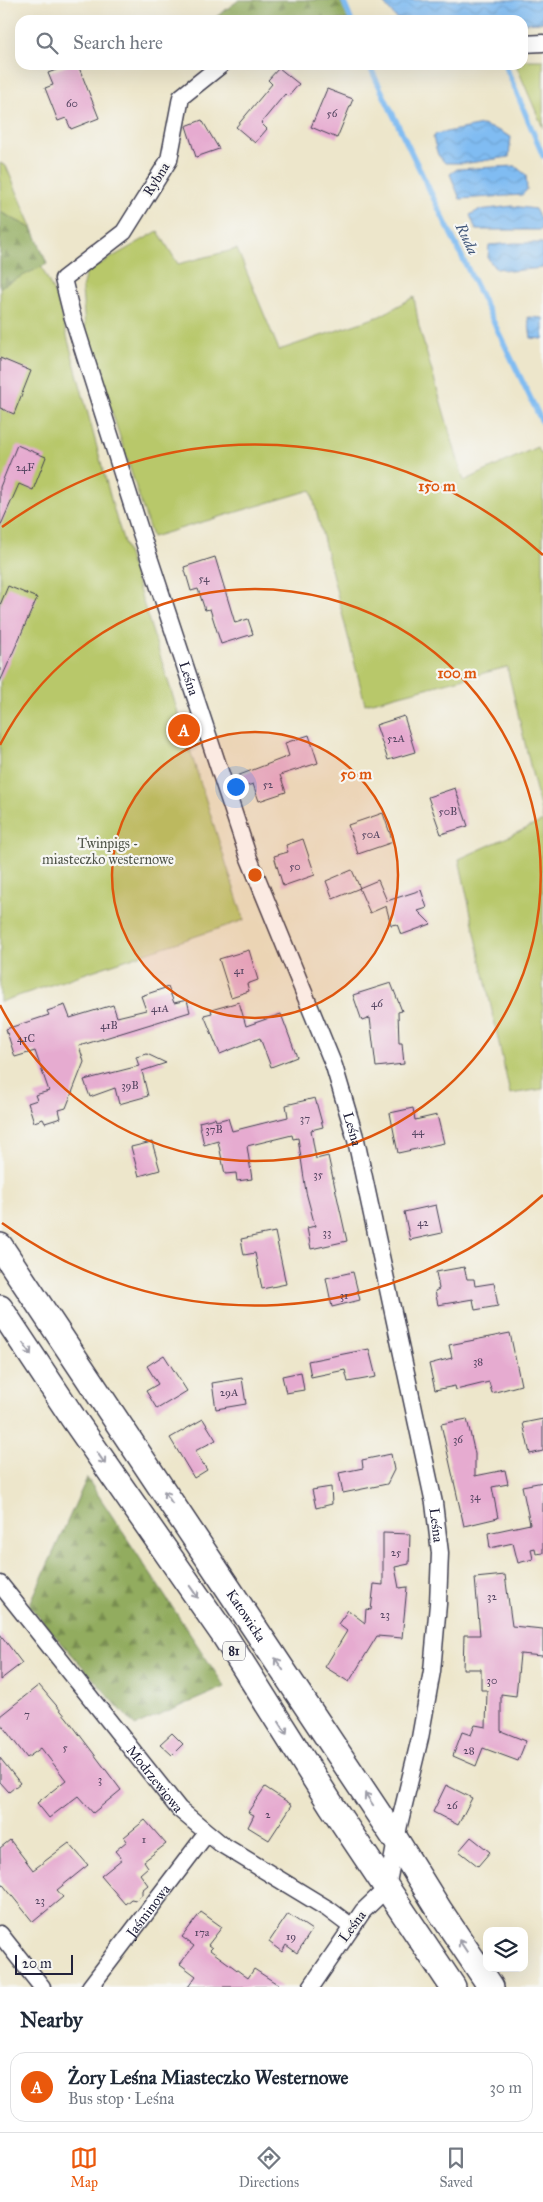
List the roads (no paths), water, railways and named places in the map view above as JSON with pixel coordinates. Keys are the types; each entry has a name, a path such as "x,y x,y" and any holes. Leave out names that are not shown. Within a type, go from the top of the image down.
{"main road":[{"name":"Katowicka","path":"0,1246 396,1840 490,1987"},
{"name":"81","path":"0,1308 73,1418 224,1635 327,1798 453,1987"}],"street":[{"path":"528,44 543,43"},
{"name":"Rybna","path":"64,279 124,232 169,160 181,98 215,70"},
{"name":"Leśna","path":"64,279 72,315 140,530 248,856 337,1075 356,1140 434,1503 440,1554 432,1671 420,1738 396,1840 387,1888 363,1911 311,1987"},
{"name":"Modrzewiowa","path":"0,1584 180,1809 207,1833 328,1909 352,1927"},
{"name":"Jaśminowa","path":"90,1987 207,1833"},
{"path":"0,1934 42,1987"}],"water":[{"path":"381,0 543,0 543,22 528,23 528,15 394,15"},
{"path":"482,125 511,137 509,157 469,163 445,163 438,155 433,138 436,134"},
{"path":"515,166 526,175 527,190 522,195 460,199 450,174 457,169"},
{"path":"513,206 535,209 542,222 541,230 476,230 470,215 479,210"},
{"path":"543,243 543,268 510,271 494,267 488,258 489,245"},
{"path":"528,317 543,318 543,339 531,338"}],"waterway":[{"name":"Ruda","path":"343,0 349,15"},
{"name":"Ruda","path":"371,70 543,424"},
{"path":"507,70 543,156"}],"place":[{"name":"Żory Leśna Miasteczko Westernowe","path":"184,730"}],"park label":[{"name":"Twinpigs - miasteczko westernowe","path":"108,852"}]}
